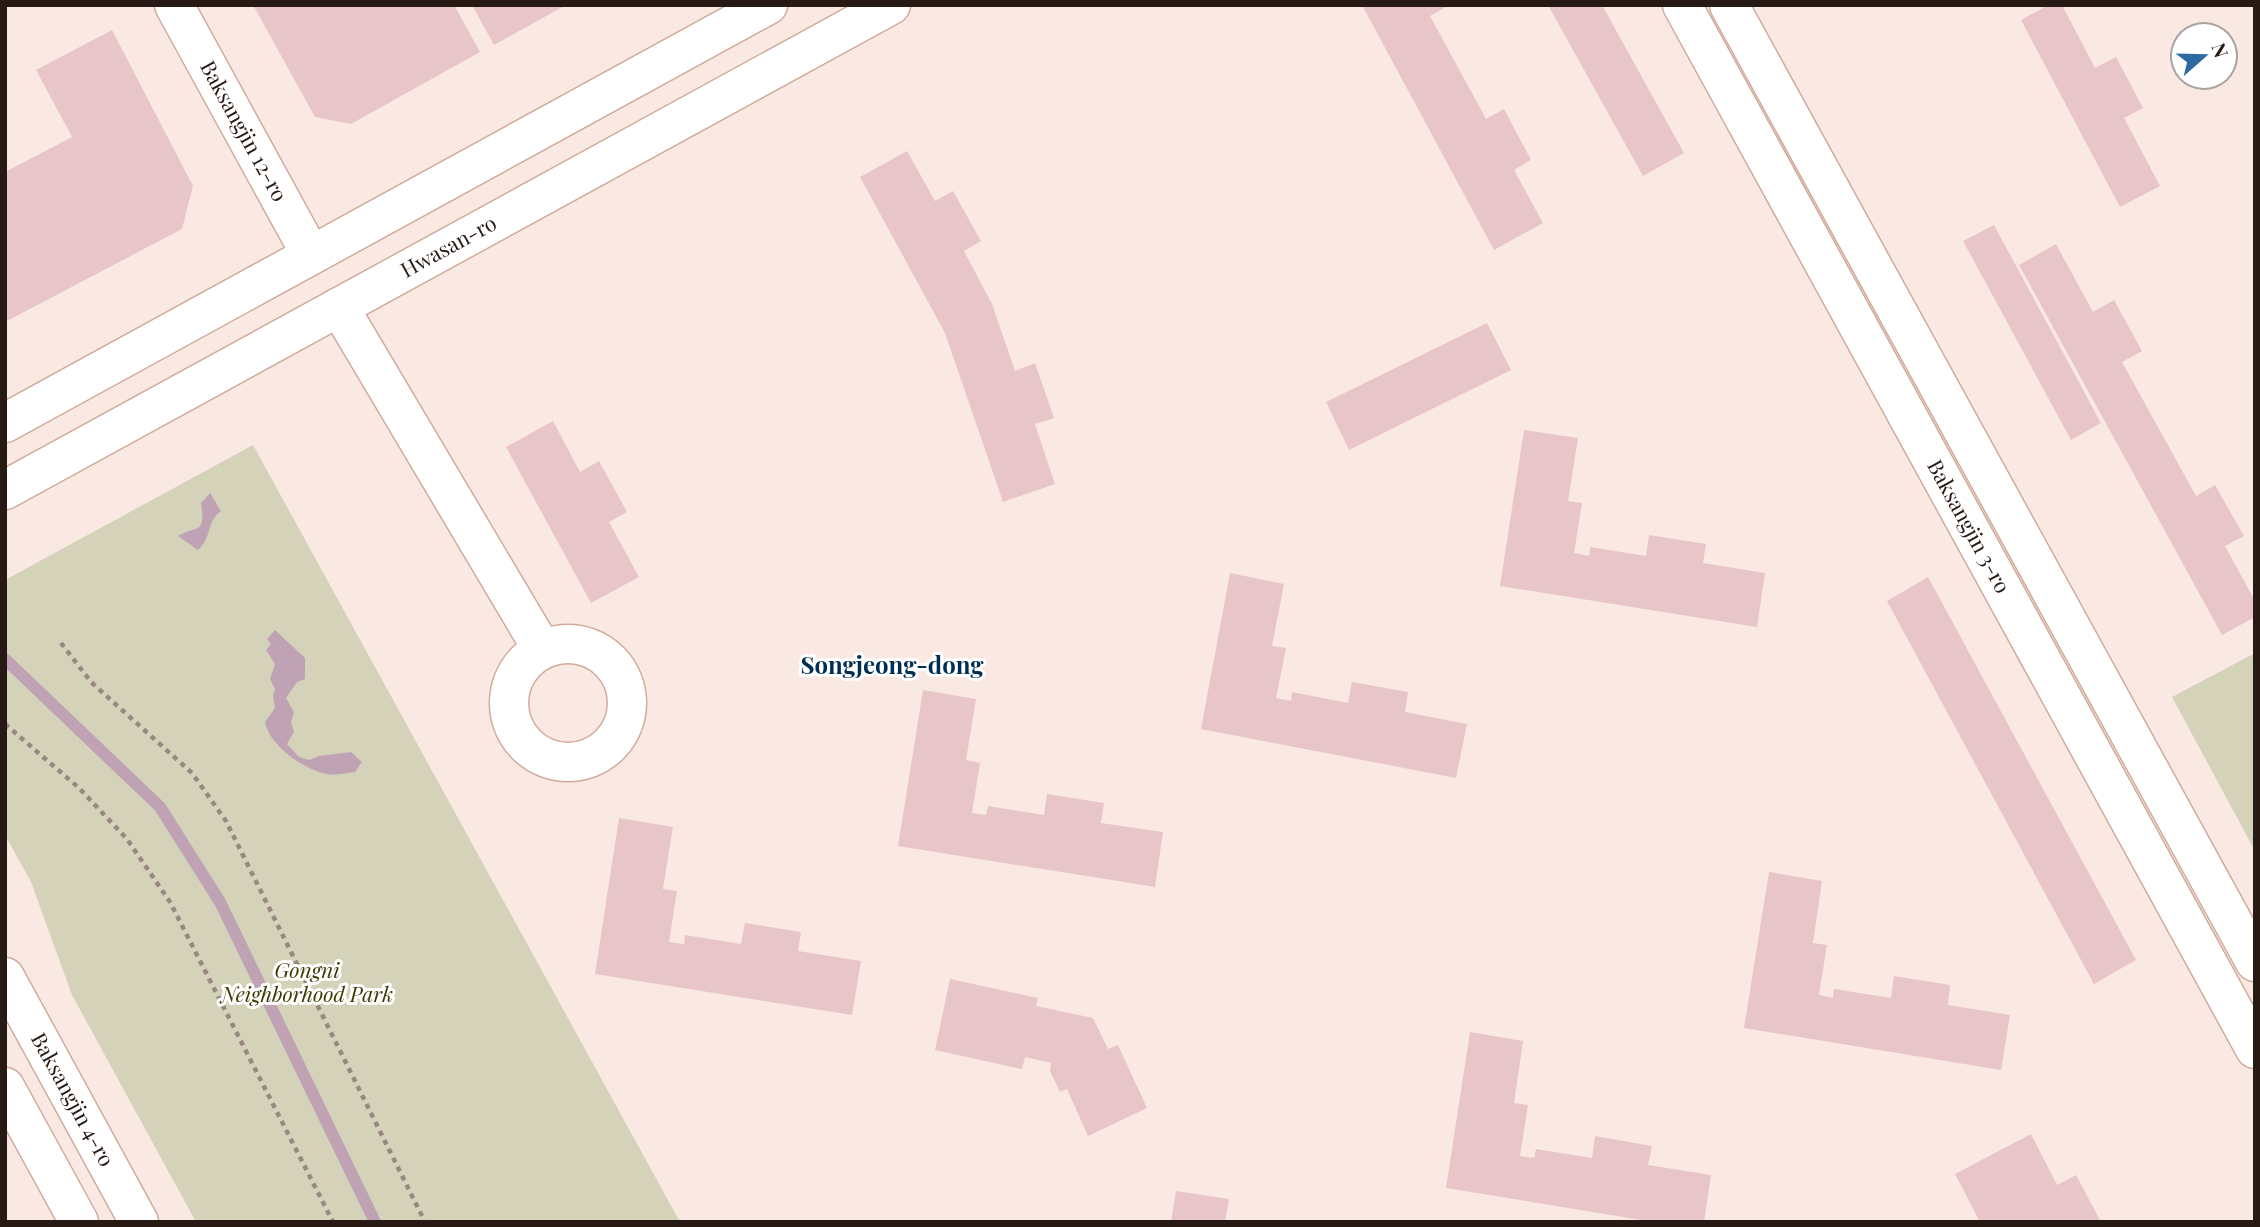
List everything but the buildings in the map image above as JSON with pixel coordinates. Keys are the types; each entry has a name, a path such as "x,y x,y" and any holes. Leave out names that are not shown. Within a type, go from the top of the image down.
{"street":[{"name":"Baksangjin 12-ro","path":"174,5 311,255"},
{"path":"5,423 768,5"},
{"name":"Hwasan-ro","path":"5,490 891,5"},
{"name":"Baksangjin 3-ro","path":"1682,5 2255,1049"},
{"name":"Baksangjin 3-ro","path":"1729,5 2255,962"},
{"path":"339,307 542,649"},
{"path":"559,644 578,644 594,649 609,659 620,674 626,690 627,708 636,730 585,760 568,763 550,760 534,752 521,740 512,724 508,707 510,689 517,672 528,659 542,649 559,644"},
{"name":"Baksangjin 4-ro","path":"5,977 139,1222"},
{"path":"5,1087 79,1222"}],"path":[{"path":"61,643 91,682 192,773 226,821 425,1222"},
{"path":"5,724 79,788 127,839 170,902 333,1222"}],"green space":[{"name":"Gongni Neighborhood Park","path":"253,445 680,1222 196,1222 72,995 31,882 5,835 5,580"},
{"path":"2255,653 2255,851 2172,697"}],"shaded area":[{"path":"210,493 221,511 213,520 206,540 198,550 178,536 201,525 201,503"},
{"path":"275,630 305,658 305,679 297,682 286,698 294,712 291,722 294,732 287,744 299,757 309,760 351,752 362,762 355,772 330,775 318,771 298,762 273,740 265,722 275,708 275,689 270,679 275,664 266,650 271,644 267,639"}],"waterway":[{"path":"5,659 160,807 220,902 375,1222"}],"district":[{"name":"Songjeong-dong","path":"892,666"}]}
